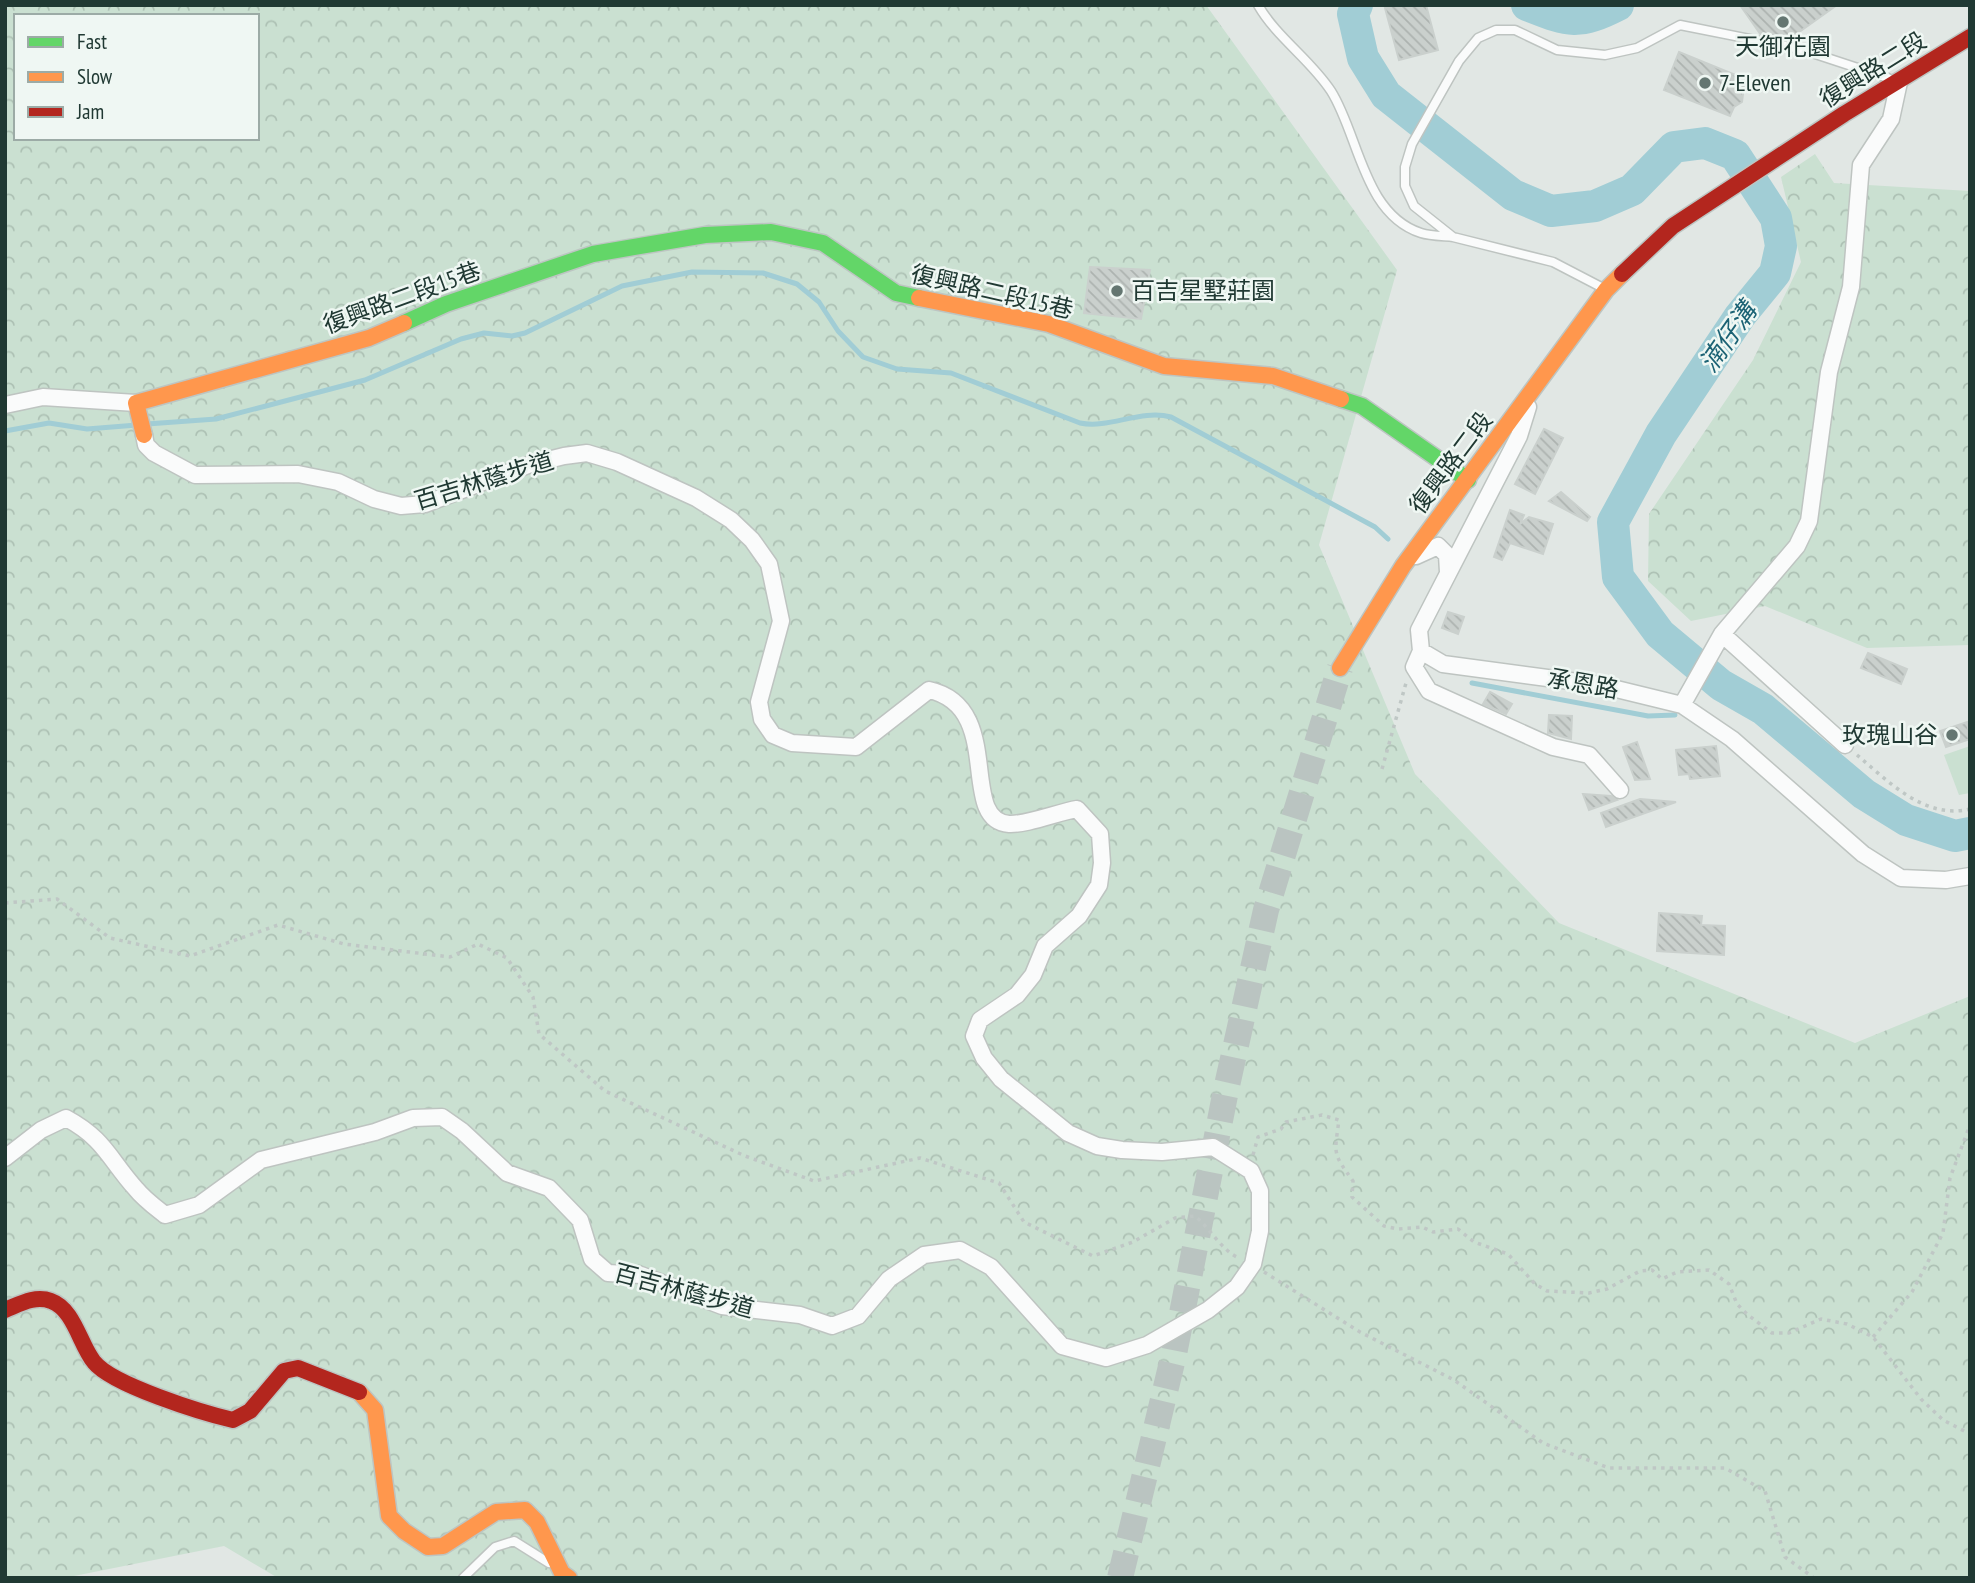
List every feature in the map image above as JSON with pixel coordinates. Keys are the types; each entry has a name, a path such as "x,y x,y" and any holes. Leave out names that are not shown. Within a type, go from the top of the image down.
{"street":[{"name":"復興路二段","path":"1340,668 1403,566 1606,290 1673,226 1844,114 1970,37"},
{"path":"1682,705 1722,634 1797,546 1809,521 1829,372 1851,287 1861,165 1891,119 1899,82"},
{"name":"復興路二段15巷","path":"136,403 369,338 446,304 593,254 705,235 771,232 822,243 896,293 1049,324 1164,366 1273,376 1362,406 1468,480"},
{"path":"1531,395 1519,436 1419,630 1421,652 1414,667 1429,691 1553,747 1589,755 1620,790"},
{"path":"5,405 43,397 136,403"},
{"name":"百吉林蔭步道","path":"5,1157 41,1130 66,1118 82,1127 108,1149 136,1189 165,1216 199,1205 261,1160 375,1132 413,1118 442,1117 462,1131 507,1173 549,1188 580,1220 592,1259 608,1273 642,1275 722,1306 800,1315 832,1326 858,1316 889,1279 924,1255 960,1250 991,1267 1062,1346 1106,1358 1147,1345 1208,1310 1237,1287 1253,1264 1260,1231 1260,1191 1251,1171 1213,1147 1162,1152 1097,1146 1068,1133 1040,1113 1001,1079 985,1058 974,1036 979,1020 1017,995 1033,975 1045,947 1079,916 1099,886 1102,863 1100,834 1077,809 1009,824 995,818 983,804 976,740 963,711 948,694 929,690 856,747 792,743 773,735 762,719 759,702 780,621 769,564 752,540 731,520 695,498 617,462 586,453 527,465 425,504 401,506 374,499 338,482 298,474 214,477 195,475 154,453 146,445 136,403"},
{"path":"1468,480 1488,496"},
{"path":"1403,566 1425,550 1437,546 1447,555 1448,575"},
{"path":"1722,634 1845,744"},
{"name":"承恩路","path":"1421,652 1443,664 1600,685 1682,705 1732,739 1863,854 1901,878 1946,880 1970,877"},
{"path":"5,1310 31,1299 52,1301 65,1311 95,1364 126,1382 223,1418 233,1420 250,1411 284,1371 298,1368 362,1393 375,1410 388,1516 404,1531 428,1547 443,1546 496,1512 525,1510 537,1522 566,1576"}],"lane":[{"path":"1258,5 1270,26 1301,53 1332,92 1381,203 1399,221 1420,233 1453,237 1553,262 1578,272 1606,290"},
{"path":"1453,237 1415,206 1405,186 1405,167 1412,144 1460,61 1478,38 1496,30 1515,30 1557,50 1605,55 1637,48 1681,25 1800,49 1899,82"},
{"path":"463,1578 495,1547 514,1541 566,1576"}],"path":[{"path":"1382,769 1414,667"},
{"path":"1845,744 1924,807 1953,813 1970,809"},
{"path":"5,903 57,899 110,939 190,956 278,925 345,944 450,957 478,944 507,958 533,997 539,1034 605,1091 745,1156 814,1181 920,1158 999,1183 1024,1222 1093,1256 1133,1242 1175,1218 1195,1216 1209,1228 1231,1255 1253,1264 1360,1332 1454,1380 1543,1443 1609,1468 1725,1468 1765,1491 1785,1557 1814,1578"},
{"path":"1251,1171 1254,1145 1258,1137 1281,1129 1286,1122 1322,1115 1339,1120 1335,1152 1338,1162 1353,1181 1352,1197 1384,1226 1398,1229 1422,1227 1433,1232 1458,1229 1475,1242 1508,1254 1535,1284 1547,1291 1598,1291 1640,1271 1652,1270 1662,1279 1677,1272 1709,1270 1729,1284 1737,1304 1772,1333 1789,1332 1821,1320 1847,1324 1873,1337 1921,1399 1943,1420 1970,1434"},
{"path":"1873,1337 1912,1292 1943,1233 1950,1178 1970,1125"}],"green space":[{"path":"5,5 1206,5 1397,270 1319,545 1415,774 1559,923 1855,1043 1970,996 1970,1578 278,1578 224,1546 64,1578 5,1578"},
{"path":"1815,154 1834,183 1970,191 1970,645 1867,648 1765,606 1691,621 1648,581 1649,514 1753,360 1801,262 1781,177"},
{"path":"1970,746 1970,793 1959,795 1944,755"}],"building":[{"path":"1396,5 1426,5 1438,50 1399,60 1385,8"},
{"name":"天御花園","path":"1740,5 1837,5 1788,40 1761,35"},
{"name":"7-Eleven","path":"1679,52 1745,79 1742,102 1734,107 1730,116 1664,90"},
{"name":"百吉星墅莊園","path":"1090,267 1150,270 1141,319 1084,313"},
{"path":"1544,429 1563,438 1535,494 1515,484"},
{"path":"1561,492 1590,517 1587,521 1549,501"},
{"path":"1510,510 1524,515 1520,524 1529,517 1553,524 1543,554 1510,543 1502,560 1494,557"},
{"path":"1448,612 1464,617 1458,634 1442,628"},
{"path":"1868,653 1907,669 1901,684 1861,668"},
{"path":"1490,692 1512,704 1506,714 1483,704"},
{"path":"1549,715 1572,716 1571,739 1548,733"},
{"path":"1967,722 1970,739 1946,747 1940,731"},
{"path":"1637,742 1650,779 1635,780 1623,747"},
{"path":"1716,746 1720,776 1690,779 1689,774 1679,775 1676,750"},
{"path":"1583,794 1611,796 1617,800 1589,810"},
{"path":"1640,799 1676,802 1606,827 1601,813"},
{"path":"1659,913 1702,916 1701,925 1725,926 1724,955 1657,951"}],"waterway":[{"name":"湳仔溝","path":"1357,5 1353,14 1363,58 1386,95 1513,195 1551,211 1595,206 1632,190 1674,147 1705,143 1735,155 1776,218 1781,246 1775,273 1740,316 1661,434 1613,522 1618,577 1660,634 1721,685 1763,709 1864,794 1906,820 1955,836 1970,833"},
{"name":"湳仔溝","path":"1527,5 1572,19 1592,16 1618,5"},
{"path":"147,424 216,419 365,380 461,339 484,333 512,336 525,333 622,286 692,272 763,273 797,284 819,302 838,331 863,357 897,369 951,373 1080,423 1103,423 1148,415 1171,417 1375,527 1388,539"},
{"path":"5,431 49,423 87,429 137,425"},
{"path":"1472,683 1648,716 1675,715"},
{"path":"1713,695 1721,685"}],"tunnel":[{"path":"1120,1578 1174,1354 1226,1090 1266,910 1340,668"}],"traffic: fast":[{"path":"404,323 446,304 593,254 705,235 771,232 823,243 896,293 919,298"},
{"path":"1341,399 1362,406 1468,480"}],"traffic: slow":[{"path":"1340,668 1403,566 1606,290 1622,274"},
{"path":"919,298 1049,324 1164,366 1273,376 1341,399"},
{"path":"144,435 136,403 369,338 404,323"},
{"path":"359,1392 375,1410 389,1516 404,1531 428,1547 443,1546 496,1512 525,1510 537,1522 562,1573 569,1578"}],"traffic: jam":[{"path":"1622,274 1673,226 1844,114 1970,37"},
{"path":"5,1310 33,1300 51,1301 59,1305 71,1319 89,1355 104,1371 159,1397 233,1420 250,1411 284,1371 298,1368 359,1392"}],"place":[{"name":"天御花園","path":"1783,22"},
{"name":"7-Eleven","path":"1705,83"},
{"name":"百吉星墅莊園","path":"1117,291"},
{"name":"玫瑰山谷","path":"1952,735"}]}
